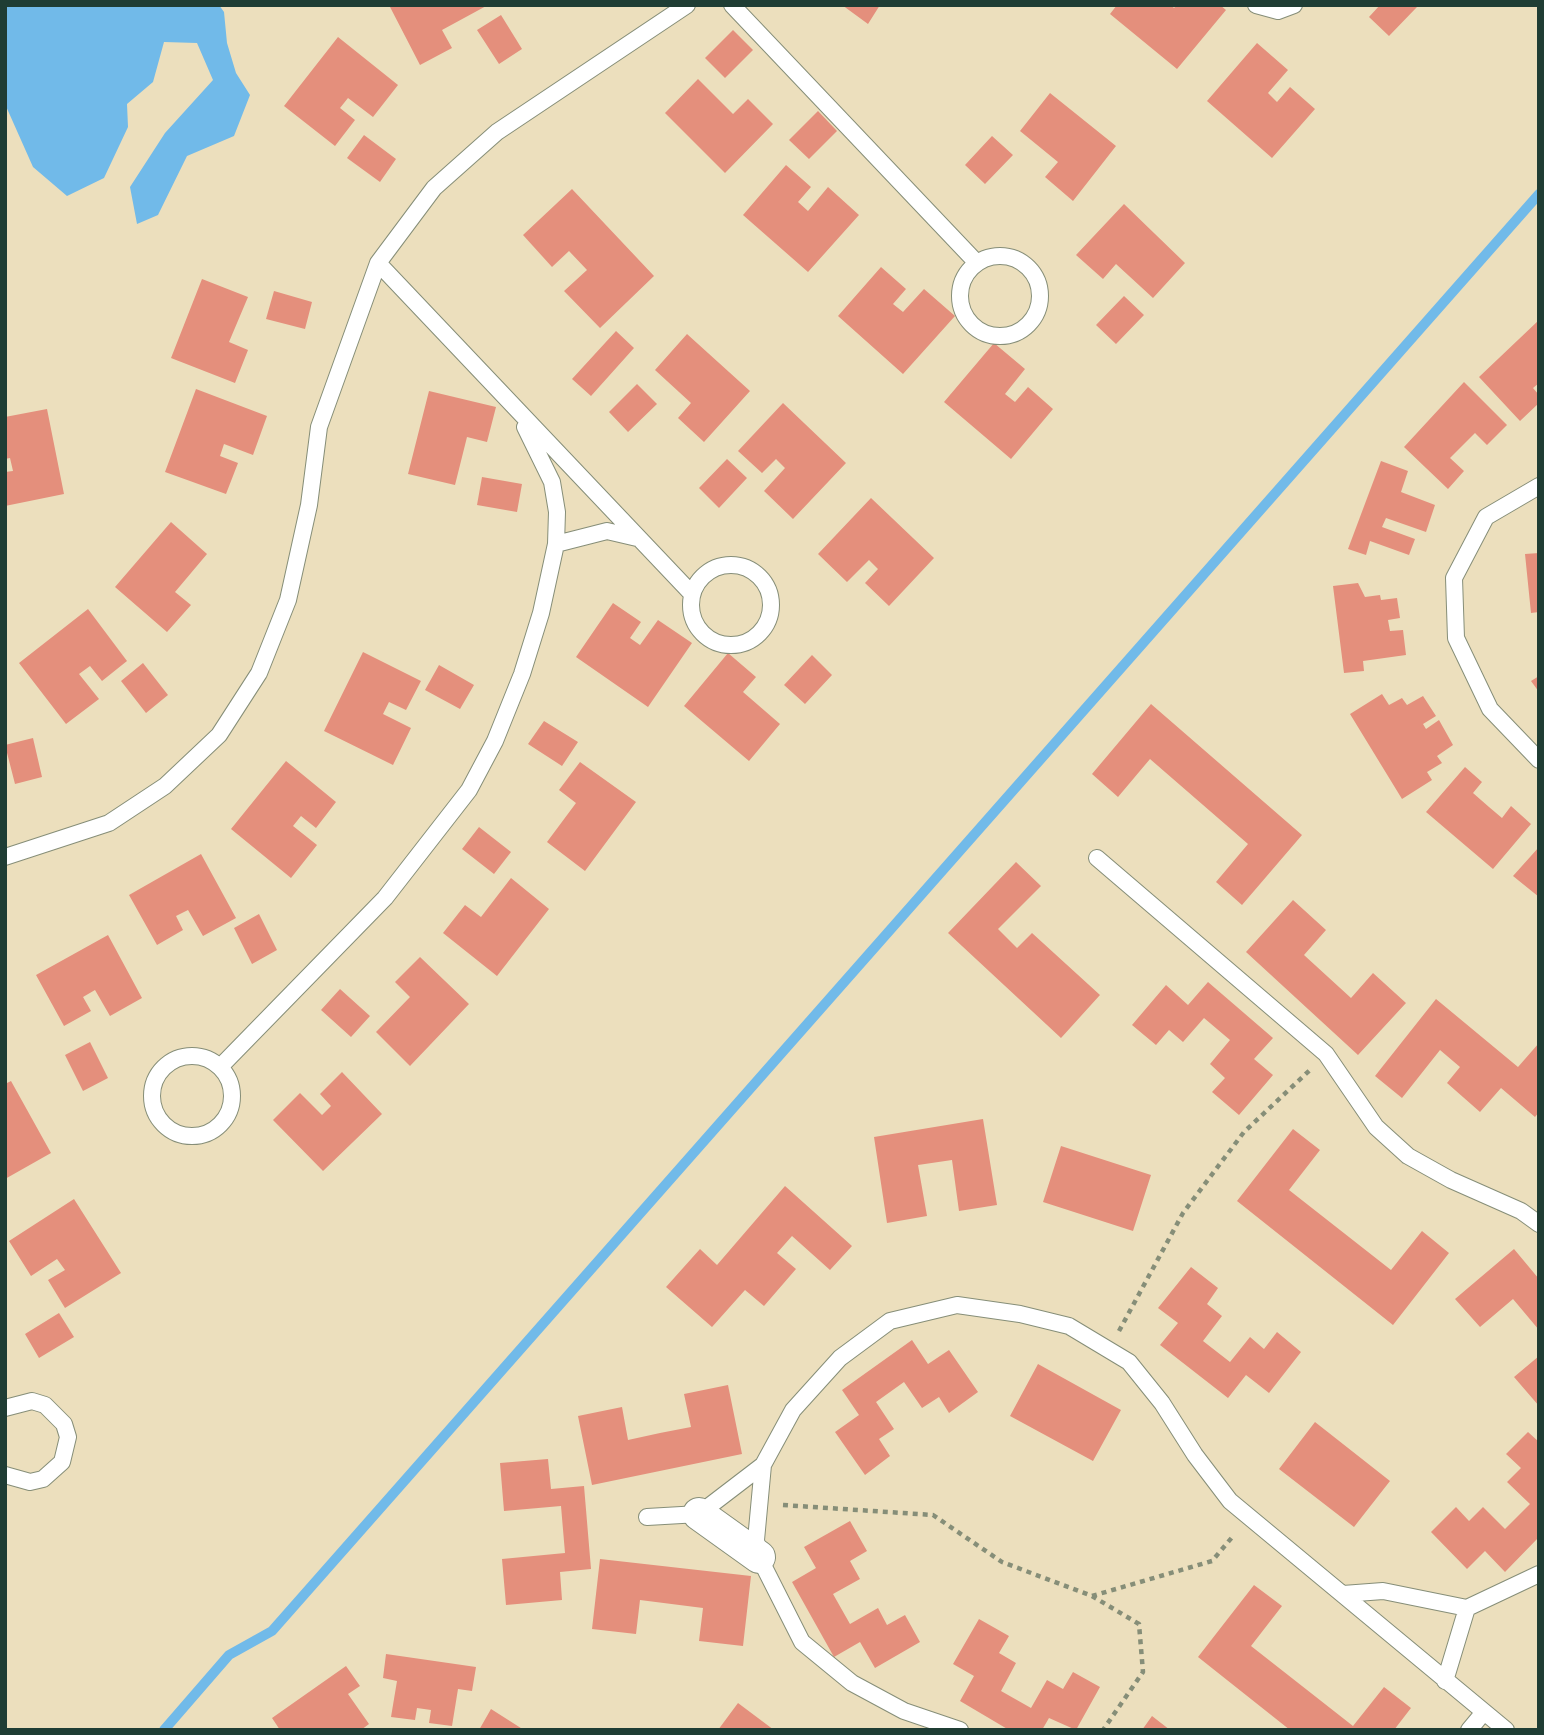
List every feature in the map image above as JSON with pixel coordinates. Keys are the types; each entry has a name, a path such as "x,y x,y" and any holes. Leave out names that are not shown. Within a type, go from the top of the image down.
{"street":[{"path":"699,1514 759,1557"}],"lane":[{"path":"5,857 109,823 165,786 219,735 259,673 288,600 309,505 319,426 378,263 434,188 497,132 687,5"},
{"path":"732,5 977,263"},
{"path":"1256,5 1278,10 1294,5"},
{"path":"1004,255 1028,267 1036,278 1040,305 1034,317 1015,334 1003,337 978,330 962,310 962,285 967,272 977,263 989,257 1004,255"},
{"path":"378,263 692,594 691,607 700,631 721,645 747,643 757,637 771,615 768,587 748,568 721,566 708,572 692,594"},
{"path":"220,1067 385,898 469,790 495,741 522,674 541,613 556,544 557,512 552,482 533,440 509,401"},
{"path":"1539,486 1486,517 1454,578 1456,638 1490,709 1539,760"},
{"path":"556,544 607,531 638,539"},
{"path":"1097,858 1326,1054 1376,1127 1408,1156 1451,1180 1521,1211 1539,1224"},
{"path":"196,1055 220,1067 233,1091 227,1117 218,1127 195,1136 170,1130 161,1121 152,1097 154,1085 169,1063 196,1055"},
{"path":"647,1517 699,1514 762,1465 793,1410 840,1358 890,1321 957,1305 1020,1314 1069,1326 1129,1362 1162,1403 1209,1474 1249,1519 1506,1730"},
{"path":"5,1408 32,1401 45,1405 64,1424 68,1437 67,1451 62,1462 43,1479 18,1480 5,1475"},
{"path":"762,1465 756,1540 759,1557 802,1642 852,1683 904,1711 960,1730"},
{"path":"1343,1594 1383,1591 1467,1608 1539,1574"},
{"path":"1445,1681 1467,1608"},
{"path":"1469,1730 1484,1712"}],"path":[{"path":"1108,1350 1183,1213 1244,1132 1326,1054"},
{"path":"758,1503 933,1515 1002,1562 1093,1596 1139,1624 1143,1672 1104,1730"},
{"path":"1093,1596 1212,1561 1249,1519"}],"water":[{"path":"5,5 219,5 224,12 227,43 236,73 250,95 234,136 187,156 158,215 137,224 130,187 165,133 213,80 197,43 164,42 153,82 127,104 128,127 104,178 67,196 33,167 5,104"}],"building":[{"path":"389,5 488,5 442,30 452,48 420,65"},
{"path":"842,5 880,5 868,24"},
{"path":"1117,5 1171,5 1174,8 1177,5 1220,5 1226,10 1177,69 1110,14"},
{"path":"1380,5 1417,7 1389,36 1369,17"},
{"path":"501,15 522,49 499,64 477,30"},
{"path":"733,30 753,50 725,78 705,58"},
{"path":"338,37 398,85 373,117 348,98 340,108 355,120 335,146 284,106"},
{"path":"1257,43 1288,70 1268,93 1277,102 1290,87 1315,109 1272,158 1207,101"},
{"path":"698,79 733,114 748,99 773,124 725,173 665,113"},
{"path":"1050,93 1116,146 1073,201 1045,177 1058,162 1020,131"},
{"path":"818,111 837,131 809,159 789,140"},
{"path":"364,135 396,159 380,182 347,158"},
{"path":"992,136 1013,155 985,184 965,165"},
{"path":"786,165 811,187 798,202 808,211 828,187 859,215 808,272 743,215"},
{"path":"572,189 654,276 600,328 564,291 587,270 569,251 552,267 523,235"},
{"path":"1124,204 1185,263 1153,298 1116,264 1103,279 1076,255"},
{"path":"881,267 906,289 893,304 903,312 924,289 955,316 903,374 838,316"},
{"path":"202,279 248,297 229,342 248,350 235,383 171,358"},
{"path":"274,291 312,302 305,329 266,319"},
{"path":"1124,296 1144,315 1116,344 1096,325"},
{"path":"1539,320 1539,383 1533,388 1539,395 1539,403 1520,421 1479,377"},
{"path":"616,331 634,348 591,396 572,379"},
{"path":"687,334 750,391 704,442 678,418 691,403 655,370"},
{"path":"994,343 1025,369 1005,394 1015,402 1028,387 1053,409 1011,459 944,402"},
{"path":"1464,382 1507,425 1487,445 1475,433 1450,458 1464,471 1448,489 1404,447"},
{"path":"637,384 657,404 628,432 609,412"},
{"path":"196,389 267,416 253,455 224,444 220,456 238,463 226,494 165,472"},
{"path":"429,391 496,407 487,442 467,437 455,485 408,474"},
{"path":"783,403 846,463 793,519 764,491 785,468 776,459 762,473 738,451"},
{"path":"47,409 64,494 5,506 5,472 13,471 10,458 5,459 5,417"},
{"path":"727,459 747,478 719,508 699,488"},
{"path":"1381,461 1408,471 1401,492 1435,505 1426,532 1386,518 1382,527 1415,539 1409,555 1370,541 1366,555 1348,549"},
{"path":"482,477 522,484 517,512 477,505"},
{"path":"871,498 934,558 889,606 865,583 878,569 869,560 847,582 818,554"},
{"path":"171,522 207,554 175,592 191,605 167,632 115,587"},
{"path":"1539,553 1539,612 1531,613 1525,554"},
{"path":"1358,583 1365,597 1380,595 1381,600 1397,598 1400,618 1388,620 1390,631 1403,630 1406,655 1363,661 1364,671 1344,673 1333,586"},
{"path":"613,603 641,622 630,638 640,645 658,620 692,643 648,707 576,657"},
{"path":"88,609 127,661 102,681 90,666 79,674 99,699 66,724 19,663"},
{"path":"363,652 421,681 406,710 389,702 383,714 411,728 393,765 324,731"},
{"path":"728,653 756,677 743,692 780,724 749,761 684,706"},
{"path":"812,655 832,675 805,704 784,685"},
{"path":"143,663 168,695 146,713 121,681"},
{"path":"439,665 474,685 460,709 425,690"},
{"path":"1539,676 1539,692 1531,681"},
{"path":"1382,694 1389,705 1402,698 1407,705 1423,696 1436,716 1423,724 1426,729 1439,720 1453,745 1437,756 1442,763 1427,772 1432,780 1402,799 1350,714"},
{"path":"1151,704 1302,835 1242,905 1216,882 1248,844 1150,759 1118,797 1092,774"},
{"path":"544,721 578,742 562,766 528,744"},
{"path":"33,738 42,777 15,784 5,745"},
{"path":"286,761 336,802 316,828 301,816 293,826 317,845 291,878 231,829"},
{"path":"580,762 636,802 585,871 547,842 576,803 559,790"},
{"path":"1465,767 1482,782 1473,793 1489,807 1502,818 1511,806 1531,824 1493,869 1426,812"},
{"path":"479,827 511,852 494,874 462,849"},
{"path":"1539,847 1539,897 1513,876"},
{"path":"201,854 236,918 203,936 188,910 176,916 183,930 157,945 129,895"},
{"path":"1016,862 1041,886 998,929 1017,948 1032,933 1100,995 1061,1038 948,933"},
{"path":"511,878 549,909 497,976 443,933 465,905 481,917"},
{"path":"1293,900 1326,930 1304,955 1351,998 1373,973 1406,1003 1358,1055 1246,952"},
{"path":"259,914 277,950 252,964 234,928"},
{"path":"108,935 142,998 110,1016 95,990 83,997 91,1011 64,1026 36,975"},
{"path":"420,957 469,1004 410,1066 376,1032 410,997 395,982"},
{"path":"1208,982 1273,1038 1254,1059 1273,1075 1239,1115 1212,1092 1225,1078 1210,1064 1230,1040 1204,1018 1183,1042 1169,1030 1156,1045 1132,1025 1166,985 1188,1005"},
{"path":"340,989 370,1016 351,1037 321,1010"},
{"path":"1436,999 1518,1067 1539,1043 1539,1112 1535,1117 1501,1088 1480,1112 1447,1083 1460,1067 1440,1050 1402,1098 1375,1076"},
{"path":"90,1042 108,1078 83,1091 65,1055"},
{"path":"342,1072 382,1114 323,1171 273,1120 300,1093 322,1115 331,1106 320,1094"},
{"path":"11,1081 51,1153 5,1179 5,1084"},
{"path":"983,1119 997,1205 959,1211 952,1160 918,1165 927,1216 887,1223 874,1137"},
{"path":"1293,1129 1320,1150 1289,1190 1391,1270 1422,1231 1449,1253 1393,1325 1237,1201"},
{"path":"1061,1146 1151,1175 1133,1231 1043,1202"},
{"path":"785,1186 852,1246 830,1270 792,1236 777,1253 796,1269 764,1306 745,1290 712,1327 666,1287 700,1249 717,1265"},
{"path":"74,1199 121,1273 65,1308 48,1280 65,1270 57,1259 31,1276 9,1241"},
{"path":"1514,1249 1539,1279 1539,1330 1513,1299 1480,1327 1455,1299"},
{"path":"1191,1267 1218,1288 1207,1304 1222,1316 1203,1341 1230,1362 1250,1337 1264,1349 1277,1332 1301,1352 1269,1393 1246,1375 1228,1398 1160,1345 1178,1323 1158,1308"},
{"path":"59,1313 74,1337 39,1358 25,1334"},
{"path":"912,1340 928,1364 949,1350 978,1392 949,1413 939,1397 922,1408 904,1382 876,1402 894,1429 879,1439 890,1456 865,1475 835,1432 859,1415 842,1390"},
{"path":"1539,1356 1539,1406 1514,1377"},
{"path":"1038,1364 1121,1410 1093,1461 1010,1416"},
{"path":"728,1385 742,1454 592,1485 578,1416 622,1407 628,1440 691,1427 684,1394"},
{"path":"1315,1422 1390,1481 1354,1527 1279,1469"},
{"path":"1528,1432 1539,1442 1539,1537 1505,1572 1485,1551 1467,1569 1431,1532 1456,1507 1469,1521 1483,1507 1505,1529 1530,1504 1507,1482 1521,1468 1506,1454"},
{"path":"548,1459 551,1489 584,1486 591,1569 560,1572 562,1600 506,1605 502,1559 565,1553 561,1506 504,1511 500,1463"},
{"path":"850,1521 867,1551 850,1561 860,1579 833,1594 850,1624 878,1608 887,1625 905,1615 920,1642 875,1668 860,1642 834,1657 792,1582 816,1568 804,1547"},
{"path":"600,1559 751,1576 743,1646 699,1641 703,1608 640,1600 636,1634 592,1629"},
{"path":"1254,1585 1282,1606 1251,1646 1353,1726 1384,1687 1411,1708 1394,1730 1290,1730 1198,1657"},
{"path":"979,1619 1009,1636 999,1653 1016,1663 1001,1691 1031,1708 1047,1680 1063,1689 1073,1672 1100,1687 1076,1730 1049,1718 1042,1730 1009,1730 960,1701 974,1676 953,1664"},
{"path":"386,1654 476,1667 472,1691 458,1689 452,1726 429,1723 431,1710 417,1708 415,1720 391,1717 397,1681 383,1678"},
{"path":"346,1666 360,1686 348,1694 369,1724 361,1730 280,1730 272,1718"},
{"path":"738,1703 774,1730 718,1730"},
{"path":"491,1709 524,1730 479,1730"},
{"path":"1152,1716 1170,1730 1142,1730"}],"waterway":[{"path":"164,1730 229,1655 272,1631 1539,194"}]}
